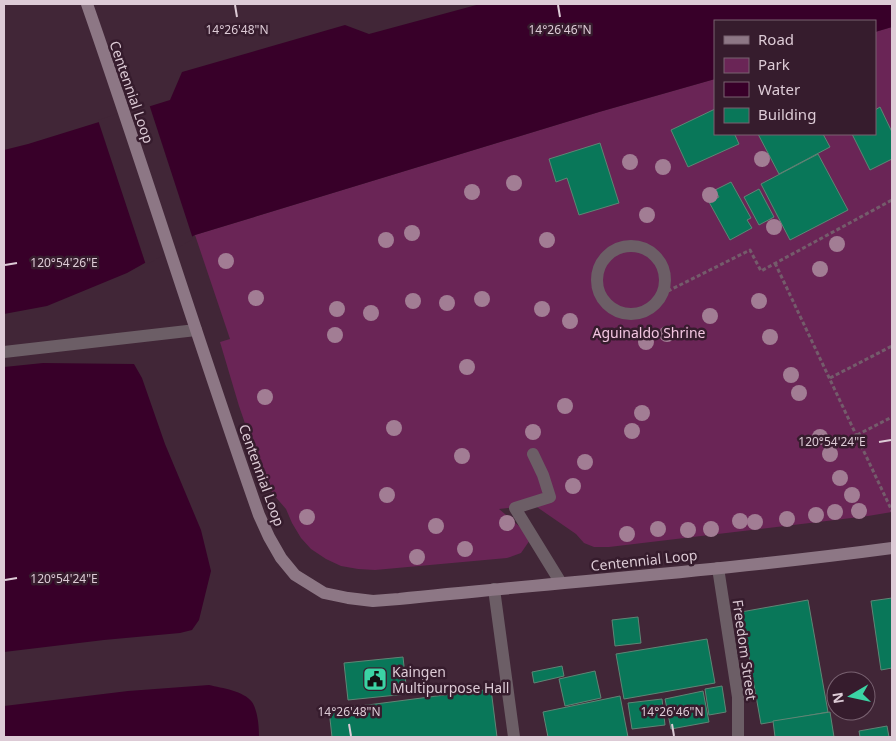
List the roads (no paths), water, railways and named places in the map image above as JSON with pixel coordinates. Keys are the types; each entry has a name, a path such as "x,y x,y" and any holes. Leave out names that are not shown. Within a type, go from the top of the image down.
{"main road":[{"name":"Centennial Loop","path":"87,4 259,515 281,558 295,576 324,593 373,601 830,557 892,548"}],"street":[{"path":"630,246 642,248 659,261 664,272 665,283 662,294 656,303 647,310 636,314 625,314 614,310 600,294 597,283 602,261 609,253 620,248 630,246"},
{"path":"4,352 196,330"},
{"path":"533,454 543,475 550,497 515,508 561,583"},
{"name":"Freedom Street","path":"718,568 738,697 738,737"},
{"path":"494,589 514,737"}],"water":[{"path":"480,4 892,4 892,27 876,32 876,20 714,20 714,79 599,112 195,235 127,273 47,306 4,314 4,150 170,100 182,72 345,25 369,34"},
{"path":"43,363 134,364 142,378 165,444 201,530 211,571 199,620 192,630 180,633 4,652 4,367"},
{"path":"209,685 232,690 244,695 252,702 256,710 259,737 4,737 4,706 128,691"}],"place":[{"name":"Kaingen Multipurpose Hall","path":"375,679"}],"park label":[{"name":"Aguinaldo Shrine","path":"649,332"}]}
